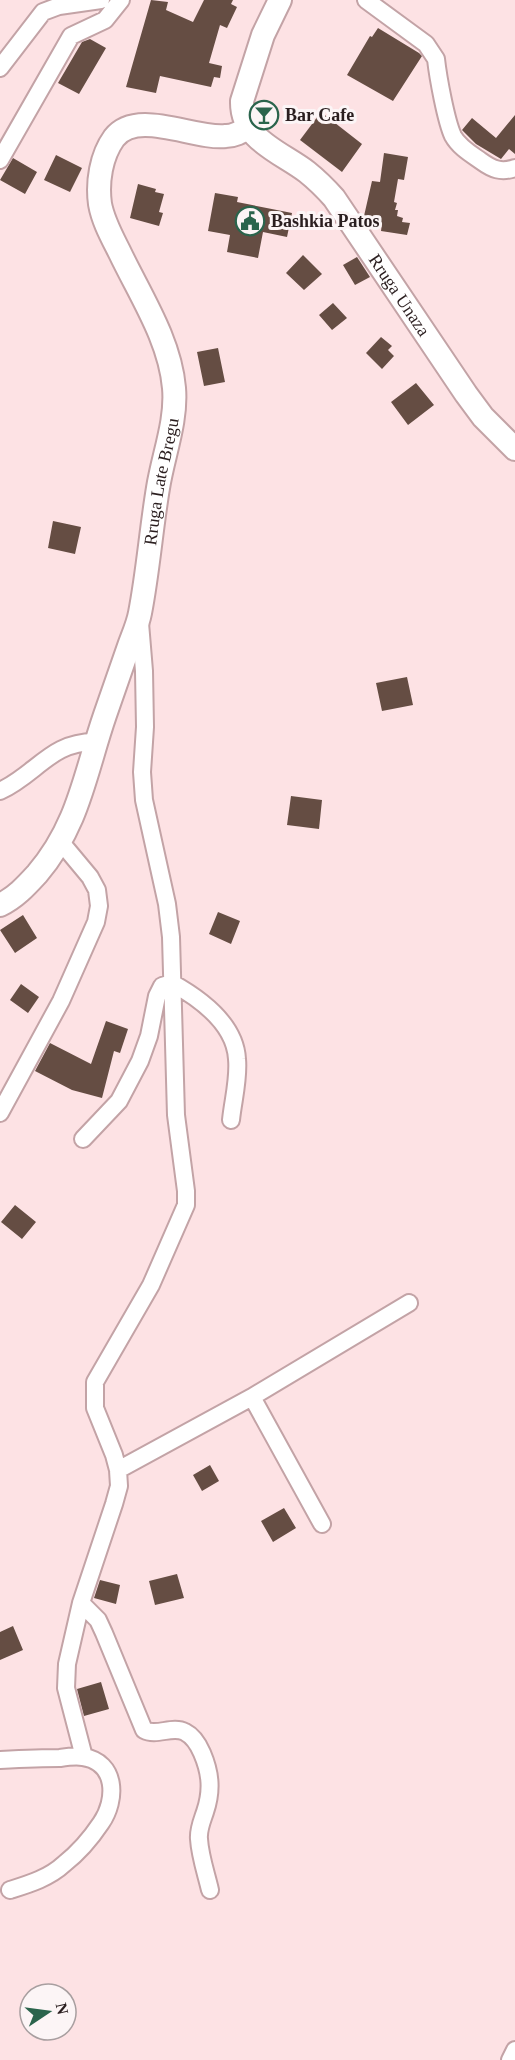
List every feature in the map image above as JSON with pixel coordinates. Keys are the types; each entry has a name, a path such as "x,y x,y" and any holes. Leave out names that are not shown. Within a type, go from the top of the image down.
{"main road":[{"path":"215,136 246,123 242,109 244,93 263,35 280,0"},
{"name":"Rruga Unaza","path":"246,123 263,143 308,172 334,198 466,394 483,417 515,448"},
{"name":"Rruga Late Bregu","path":"0,905 25,887 43,867 60,842 75,813 84,788 96,742 140,616 158,490 170,432 174,388 170,368 161,339 106,225 100,205 101,170 108,150 115,136 130,127 147,125 215,136 276,152"}],"street":[{"path":"0,68 43,12 59,6 101,0"},
{"path":"0,160 71,36 105,20 121,0"},
{"path":"366,0 432,50 436,59 449,124 459,145 492,169 503,171 515,168"},
{"path":"84,1757 66,1688 67,1664 81,1603 119,1486 118,1470 95,1408 95,1383 151,1285 186,1204 176,1115 171,937 167,904 144,800 142,772 145,727 144,671 140,616"},
{"path":"0,791 13,785 61,748 74,743 96,742"},
{"path":"0,1113 62,1001 96,922 99,906 97,890 90,877 60,842"},
{"path":"83,1139 119,1101 140,1061 149,1036 157,996 162,986 172,983 201,1002 216,1016 235,1046 237,1069 231,1120"},
{"path":"118,1470 252,1397 409,1303"},
{"path":"252,1397 322,1524"},
{"path":"81,1603 98,1620 105,1633 144,1730 153,1733 185,1731 194,1739 206,1762 211,1788 199,1830 199,1839 210,1890"},
{"path":"0,1760 84,1757 101,1765 108,1772 111,1782 106,1814 101,1824 76,1853 63,1866 41,1878 10,1890"},
{"path":"510,2060 515,2050"}],"building":[{"path":"151,0 168,2 166,10 193,22 204,0 233,0 231,4 237,7 227,28 220,25 209,63 222,66 220,78 214,77 211,87 160,76 156,93 126,87"},
{"path":"378,28 422,56 393,101 347,75 370,36 372,37"},
{"path":"90,39 106,48 79,94 58,83 82,42"},
{"path":"321,112 362,144 342,172 300,140"},
{"path":"515,115 515,154 509,149 501,159 476,144 462,130 472,118 496,138"},
{"path":"384,153 408,157 404,180 398,179 394,202 397,203 395,210 398,210 397,216 403,218 402,222 410,223 407,235 381,231 382,223 364,216 372,181 380,182"},
{"path":"56,155 82,168 70,192 44,180"},
{"path":"13,158 37,172 25,194 0,180"},
{"path":"138,184 164,194 159,212 163,213 159,226 130,218"},
{"name":"Bashkia Patos","path":"215,193 238,197 237,202 292,213 287,237 263,232 258,258 227,252 230,235 208,231"},
{"path":"303,255 322,274 304,290 286,273"},
{"path":"357,257 370,277 355,285 343,265"},
{"path":"333,303 347,318 332,330 319,315"},
{"path":"381,337 392,346 388,350 394,356 382,369 366,353"},
{"path":"218,348 225,382 204,386 197,352"},
{"path":"416,383 434,405 408,425 391,402"},
{"path":"53,521 81,527 75,554 48,548"},
{"path":"407,677 413,705 382,711 376,683"},
{"path":"291,796 322,800 319,829 287,825"},
{"path":"218,912 240,921 231,944 209,934"},
{"path":"23,915 37,938 15,953 0,930"},
{"path":"21,984 39,997 28,1013 10,1000"},
{"path":"106,1021 128,1029 120,1053 114,1051 102,1098 72,1090 35,1071 50,1043 91,1064"},
{"path":"15,1205 36,1222 22,1239 1,1222"},
{"path":"210,1465 219,1481 202,1491 193,1475"},
{"path":"284,1508 296,1528 273,1542 261,1521"},
{"path":"177,1574 184,1598 155,1605 149,1581"},
{"path":"100,1580 120,1585 116,1604 94,1598"},
{"path":"13,1626 23,1650 0,1660 0,1632"},
{"path":"101,1682 109,1709 84,1716 77,1689"}],"place":[{"name":"Bar Cafe","path":"264,115"},
{"name":"Bashkia Patos","path":"250,221"}]}
